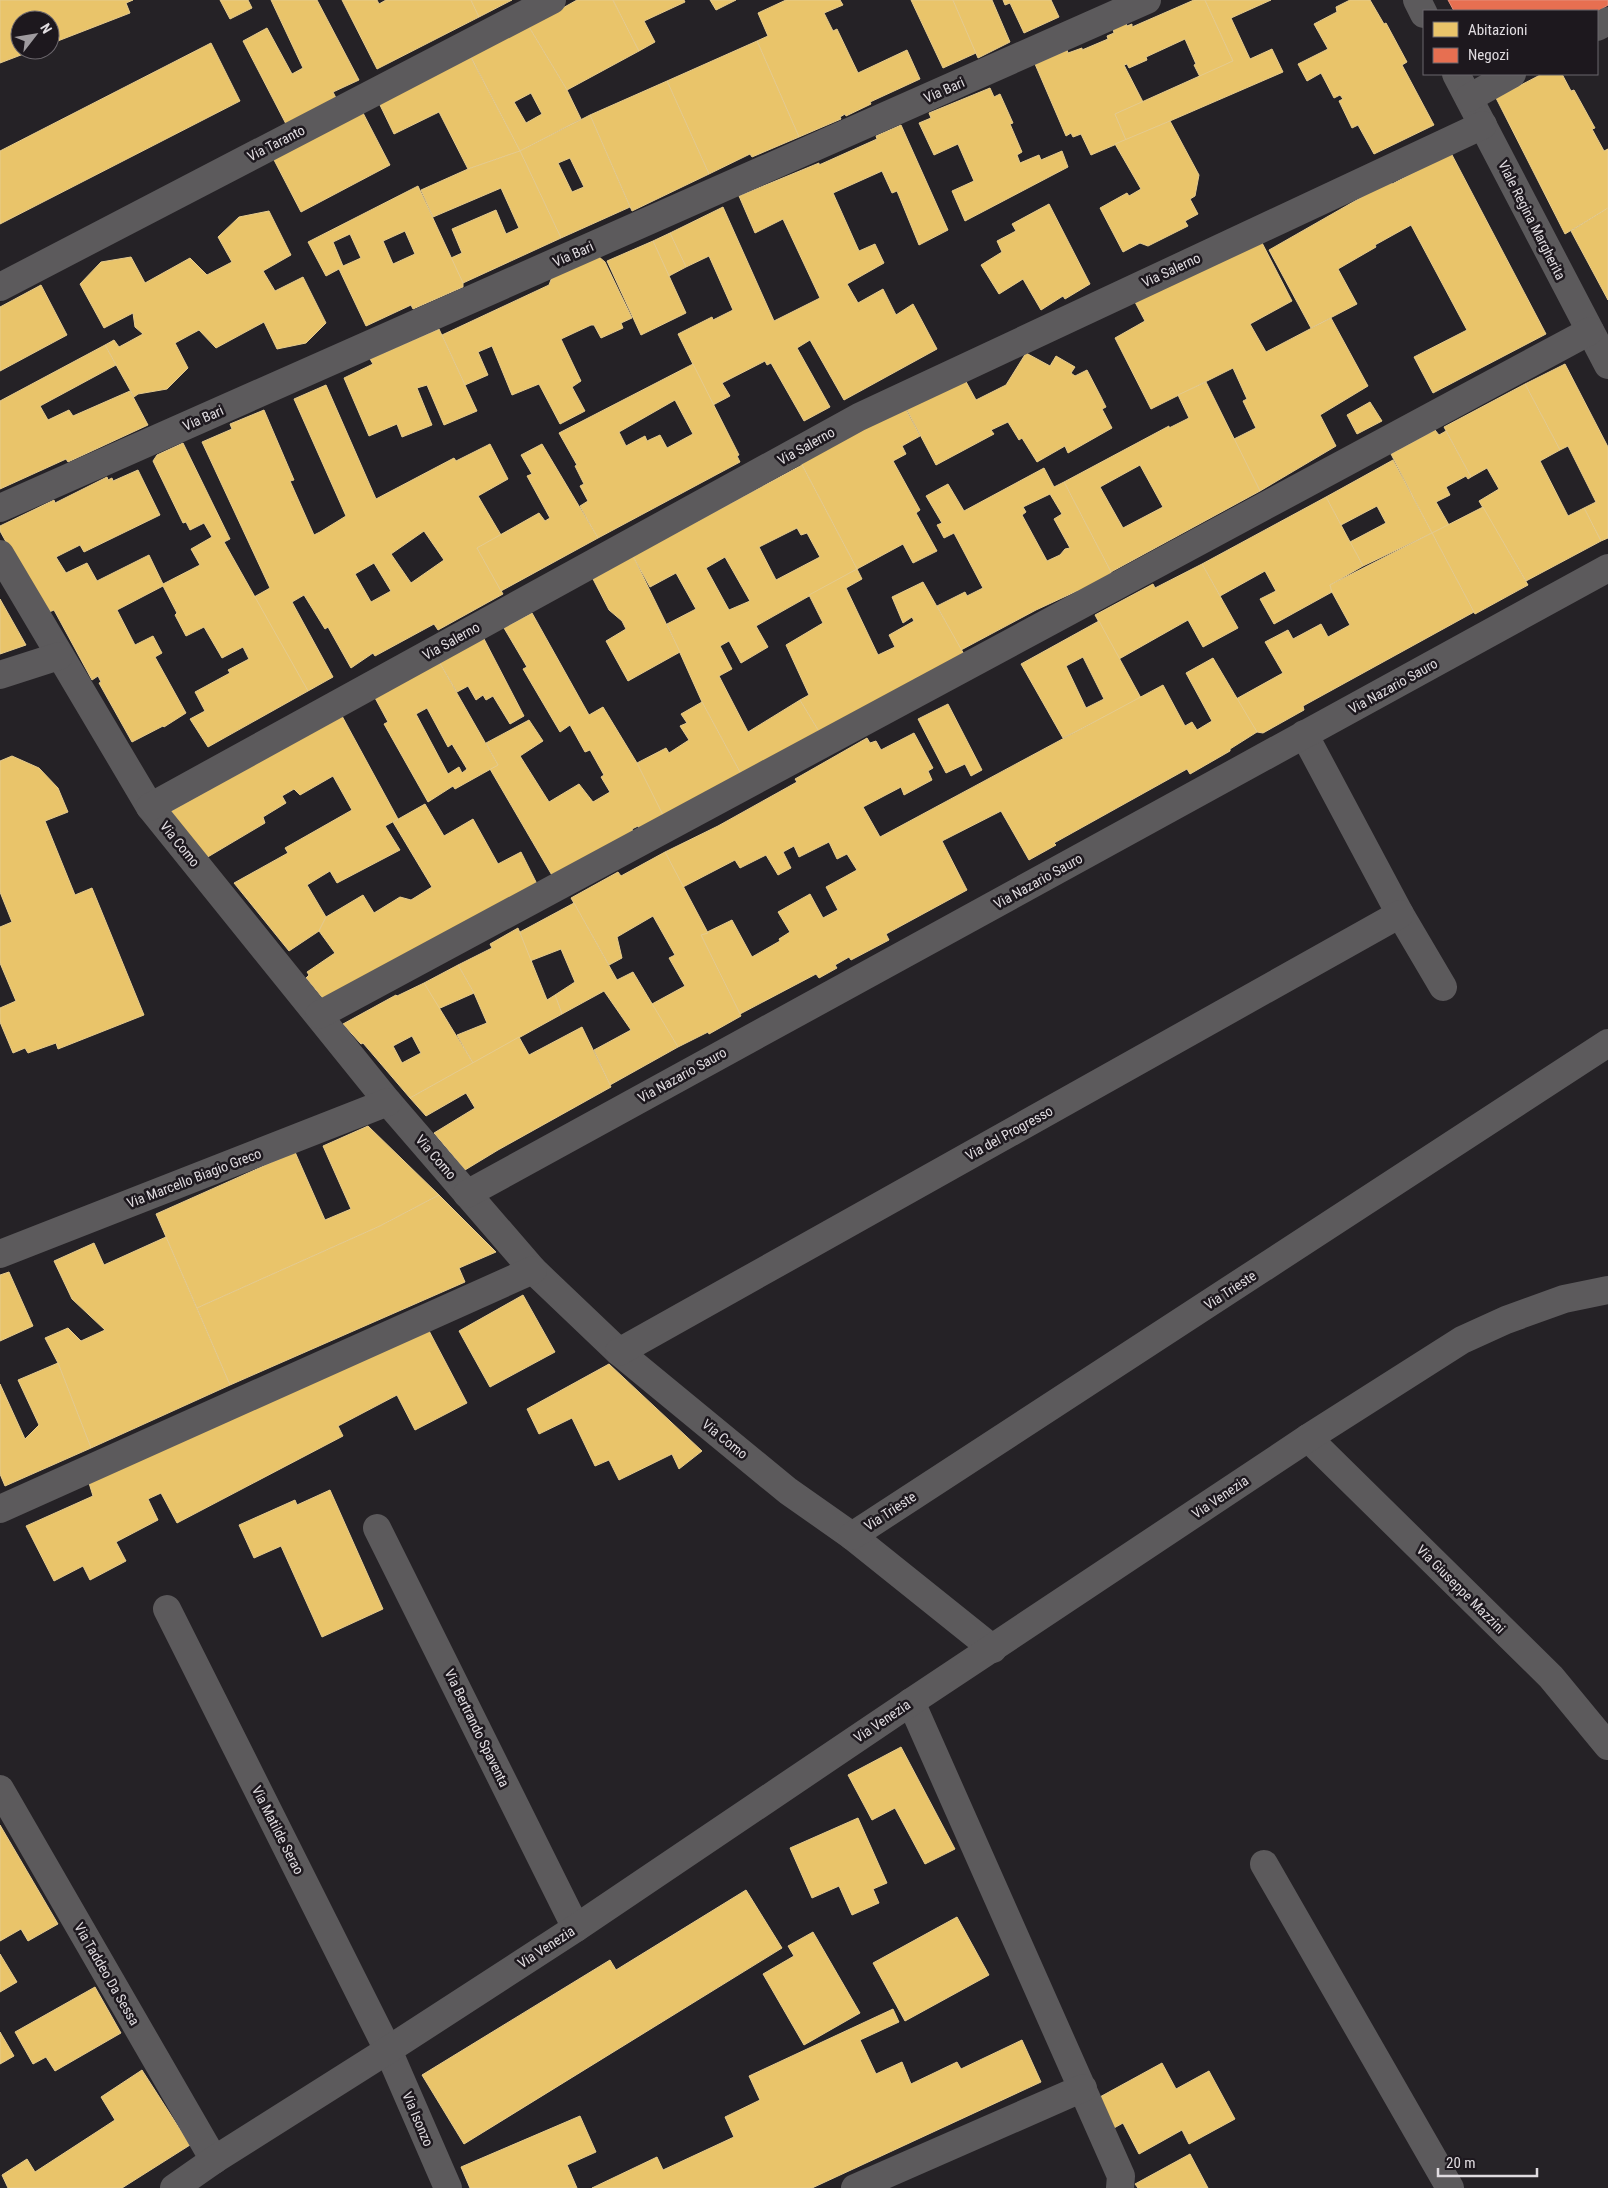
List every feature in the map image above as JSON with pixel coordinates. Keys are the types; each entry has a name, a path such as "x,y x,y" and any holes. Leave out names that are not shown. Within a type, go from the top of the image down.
{"street":[{"name":"Via Taranto","path":"0,287 552,0"},
{"name":"Via Bari","path":"0,508 1147,0"},
{"path":"1416,0 1423,12"},
{"name":"Viale Regina Margherita","path":"1457,75 1608,365"},
{"path":"1469,98 1510,75"},
{"name":"Via Salerno","path":"150,807 859,417 1483,125"},
{"path":"319,1015 1590,331"},
{"name":"Via Como","path":"0,554 150,807 388,1102 533,1270 619,1352 788,1491 852,1536 993,1649"},
{"name":"Via Nazario Sauro","path":"467,1194 1608,568"},
{"path":"0,675 59,656"},
{"path":"1304,734 1400,914 1443,987"},
{"name":"Via del Progresso","path":"619,1352 1400,914"},
{"name":"Via Trieste","path":"852,1536 1608,1044"},
{"name":"Via Marcello Biagio Greco","path":"0,1254 388,1102"},
{"path":"0,1509 533,1270"},
{"name":"Via Venezia","path":"174,2188 214,2160 576,1928 1308,1438 1462,1340 1506,1320 1556,1302 1608,1290"},
{"name":"Via Giuseppe Mazzini","path":"1308,1438 1551,1677 1608,1746"},
{"name":"Via Bertrando Spaventa","path":"377,1528 576,1928"},
{"name":"Via Matilde Serao","path":"167,1609 388,2050"},
{"path":"911,1702 1122,2176 1120,2188"},
{"name":"Via Taddeo Da Sessa","path":"0,1789 214,2160"},
{"path":"1264,1864 1450,2188"},
{"name":"Via Isonzo","path":"388,2050 448,2188"},
{"path":"855,2188 1083,2088"}],"building: Abitazioni":[{"path":"0,0 133,0 126,3 130,13 60,40 60,10 10,10 10,59 0,63"},
{"path":"220,0 248,0 252,8 230,19"},
{"path":"271,0 317,0 359,80 333,92 336,98 286,124 243,41 267,28 292,74 303,68"},
{"path":"342,0 377,0 379,4 386,0 471,0 479,17 377,69"},
{"path":"471,0 512,0 479,17"},
{"path":"577,0 613,0 639,51 567,90 529,27"},
{"path":"613,0 684,0 685,2 644,21 655,42 639,51"},
{"path":"710,0 736,0 716,10"},
{"path":"786,0 840,0 843,5 824,13 833,31 837,29 858,73 907,50 920,79 870,102 871,104 846,116 845,114 840,117 841,119 799,137 757,41 768,36 758,13"},
{"path":"911,0 953,0 976,53 943,68"},
{"path":"953,0 992,0 1010,42 978,58"},
{"path":"1003,0 1051,0 1059,17 1024,33 1010,3 1005,5"},
{"path":"1194,0 1205,0 1233,61 1200,77 1185,39 1146,57 1147,60 1129,68 1127,64 1124,65 1143,102 1115,114 1126,140 1091,155 1081,134 1073,137 1071,133 1066,136 1035,64 1067,50 1068,53 1082,48 1082,50 1108,39 1107,36 1114,33 1113,29 1126,23 1127,26 1132,24 1132,27"},
{"path":"1205,0 1271,0 1231,18 1250,59 1272,49 1283,72 1126,140 1115,114 1233,61"},
{"path":"1350,0 1370,0 1384,24 1386,23 1407,62 1402,65 1434,125 1374,154 1358,125 1352,128 1339,101 1343,99 1340,95 1334,98 1321,73 1307,81 1298,64 1328,49 1314,24 1337,12 1336,7"},
{"path":"529,27 567,90 581,119 520,151 468,51","holes":["531,93 542,114 526,123 514,102"]},
{"path":"757,41 799,137 752,157 750,154 709,174 667,81"},
{"path":"211,43 240,101 0,224 0,151"},
{"path":"469,54 520,151 468,169 439,112 394,134 379,103"},
{"path":"1540,75 1563,75 1571,91 1574,90 1595,128 1592,129 1604,151 1608,149 1608,208 1565,234 1496,98"},
{"path":"667,81 709,174 632,211 590,115"},
{"path":"990,88 994,97 1000,94 1013,123 1010,124 1022,152 1017,155 1020,163 1039,155 1041,160 1062,151 1068,167 965,221 952,191 974,181 958,144 934,155 919,123 931,118 929,113"},
{"path":"362,111 390,165 301,212 273,158"},
{"path":"590,115 630,207 561,238 520,151","holes":["570,158 584,187 572,192 558,163"]},
{"path":"1170,121 1199,175 1195,196 1190,199 1198,214 1185,221 1188,226 1148,246 1140,243 1123,252 1100,208 1127,193 1129,196 1141,189 1115,144"},
{"path":"901,125 948,230 919,245 897,191 892,193 882,171 833,193 859,251 875,244 884,263 847,284 858,303 883,289 896,315 913,304 937,349 844,400 810,340 797,348 830,407 804,421 771,363 767,365 765,361 722,383 730,396 713,405 678,334 712,317 713,320 733,310 709,256 686,267 670,233 723,207 774,321 820,298 783,219 755,233 739,196 819,163 819,165 877,139 876,136"},
{"path":"520,151 561,238 463,283 451,258 462,253 452,229 496,210 506,234 519,228 501,188 433,217 421,190 468,169"},
{"path":"1451,153 1546,334 1433,393 1414,357 1467,330 1411,225 1338,269 1357,304 1311,328 1269,250 1390,181 1392,184"},
{"path":"418,186 463,283 463,287 413,309 411,305 366,326 339,269 326,276 308,242","holes":["405,231 415,254 393,264 383,241","350,234 361,258 343,266 333,242"]},
{"path":"1049,204 1090,284 1065,299 1063,296 1041,310 1023,279 999,294 981,265 1002,252 997,241 1016,231 1012,224"},
{"path":"1608,208 1608,300 1571,231"},
{"path":"269,211 291,255 263,271 275,291 303,277 326,323 306,343 277,349 264,322 216,348 199,330 175,343 188,368 167,389 138,394 134,397 105,345 114,340 119,347 143,334 135,327 133,313 104,328 80,284 101,262 131,257 145,283 190,258 207,275 232,262 218,237 239,217"},
{"path":"670,233 686,267 669,276 653,241"},
{"path":"1259,237 1292,301 1250,324 1266,352 1331,318 1368,386 1320,415 1336,446 1260,491 1234,439 1256,428 1243,401 1247,399 1233,368 1151,409 1115,338 1145,321 1135,302"},
{"path":"653,241 686,313 641,335 607,261"},
{"path":"598,256 605,262 632,318 621,323 623,328 601,338 594,325 591,325 561,339 581,381 572,387 585,411 560,424 539,384 512,395 492,346 478,352 488,375 465,385 442,335 549,285 552,277"},
{"path":"41,285 67,335 0,371 0,307"},
{"path":"439,329 477,411 444,425 427,385 417,388 432,425 402,437 397,424 369,436 344,378 373,364 370,359"},
{"path":"105,345 116,365 40,406 48,420 69,410 73,416 130,391 148,425 68,462 66,459 0,489 0,401"},
{"path":"1026,353 1050,366 1056,356 1075,367 1071,373 1075,376 1087,370 1106,407 1102,409 1112,428 1068,453 1065,446 1037,462 1022,438 1019,440 1008,422 991,430 994,434 936,465 906,408 964,378 976,400 1006,385"},
{"path":"693,364 739,455 737,456 740,462 598,538 580,506 588,501 580,486 584,484 575,466 577,465 559,433","holes":["675,400 693,434 667,448 660,435 647,441 645,436 626,446 619,432"]},
{"path":"1565,364 1608,447 1608,538 1601,541 1584,508 1596,502 1568,446 1560,450 1525,384"},
{"path":"1206,382 1260,491 1111,572 1064,482 1169,426 1169,428 1189,418 1178,395","holes":["1140,465 1163,507 1123,528 1100,487"]},
{"path":"1525,384 1560,450 1540,461 1568,516 1584,508 1601,541 1526,581 1479,501 1499,489 1487,468 1471,477 1444,427"},
{"path":"326,385 376,499 454,458 456,461 490,444 508,479 478,496 501,535 477,548 503,594 438,630 434,624 375,656 373,653 351,668 328,627 325,629 304,595 292,602 333,677 308,691 254,597 270,588 202,442 232,429 230,424 264,410 294,480 290,481 314,535 346,516 294,399","holes":["424,531 444,560 411,583 391,554","374,563 391,591 371,602 355,574"]},
{"path":"1370,402 1382,421 1357,434 1347,415"},
{"path":"904,406 920,436 902,446 906,454 893,461 920,510 916,513 937,551 913,563 903,544 857,569 800,461"},
{"path":"1435,430 1439,435 1446,431 1471,477 1468,479 1466,476 1446,487 1450,495 1436,502 1449,525 1432,533 1391,454"},
{"path":"183,443 230,539 224,542 308,691 208,747 190,719 205,711 195,692 230,673 228,670 249,659 243,647 222,658 204,627 186,636 163,586 117,610 135,645 153,636 162,653 155,657 186,713 164,727 132,742 99,683 101,682 98,676 92,680 54,610 49,612 35,594 0,531 0,526 54,500 55,503 107,477 108,480 112,478 113,481 138,470 160,515 84,552 80,545 56,557 66,573 87,563 97,581 149,555 163,584 200,565 191,549 212,537 204,523 190,530 186,522 183,523 153,461 157,455"},
{"path":"542,444 598,538 501,591 477,548 539,513 545,521 550,518 527,476 532,474 521,455"},
{"path":"1393,460 1432,533 1363,566 1350,542 1386,523 1377,506 1341,525 1326,497"},
{"path":"802,465 857,569 756,626 768,647 741,663 729,641 720,646 732,669 719,676 748,732 800,700 820,733 741,774 702,702 667,624 696,609 676,573 650,587 633,556","holes":["797,528 801,535 807,533 820,557 776,580 759,547","725,557 750,601 729,610 706,568"]},
{"path":"1044,468 1054,487 1064,482 1111,572 1111,576 1080,592 1077,591 1036,610 961,650 937,606 965,592 967,596 983,588 954,533 944,538 937,525 942,523 926,496 948,484 964,511","holes":["1050,494 1062,514 1054,519 1070,548 1065,549 1060,555 1047,561 1022,515 1026,512 1023,507"]},
{"path":"1326,497 1363,566 1330,585 1332,592 1274,624 1260,599 1276,591 1265,571 1220,596 1202,564"},
{"path":"1483,507 1528,585 1475,614 1432,533"},
{"path":"1432,533 1474,612 1303,706 1304,710 1263,733 1257,732 1236,699 1283,673 1265,642 1288,630 1293,639 1321,624 1328,637 1350,625 1330,585"},
{"path":"633,556 680,652 628,681 606,641 626,629 622,621 609,610 593,579"},
{"path":"1202,564 1238,628 1203,647 1188,620 1119,659 1095,615 1153,584 1155,588"},
{"path":"857,569 862,579 846,588 878,655 895,647 889,635 914,621 912,617 903,623 892,597 923,582 965,656 920,680 918,677 914,679 916,683 820,733 800,700 809,695 786,645 823,623 809,595"},
{"path":"0,599 26,645 0,654"},
{"path":"532,613 589,715 603,707 637,763 665,818 640,831 638,826 632,829 633,831 553,877 490,769 498,765 486,743 529,720 543,741 520,756 549,802 579,784 593,802 610,792 601,777 604,775 590,750 585,752 570,725 560,732 523,669 527,667 504,628"},
{"path":"1099,621 1141,698 1063,738 1021,664","holes":["1083,657 1104,699 1086,708 1066,666"]},
{"path":"483,637 524,716 510,724 493,696 486,700 483,695 476,700 468,686 457,692 438,660"},
{"path":"1213,658 1257,732 1230,749 1230,751 1190,774 1187,769 1054,843 1056,845 1029,860 1001,811 942,841 967,890 886,934 889,940 851,960 849,957 835,965 837,968 819,978 816,974 740,1014 701,935 732,920 752,957 780,941 779,939 790,932 778,912 810,894 823,918 838,910 826,887 857,870 847,854 837,859 829,842 799,857 794,846 783,852 791,868 778,875 766,855 740,868 735,860 683,887 665,852 718,826 797,782 795,779 867,738 870,743 876,741 881,750 914,733 933,768 928,771 932,780 904,795 901,787 863,807 880,837 1163,685 1185,726 1192,722 1197,730 1212,721 1186,673"},
{"path":"438,660 498,765 455,789 453,786 428,802 384,724 388,722 374,696","holes":["427,708 448,747 452,744 467,769 462,773 459,767 448,774 416,714"]},
{"path":"702,702 741,774 663,815 637,763 666,748 669,753 689,740 680,726 687,723 681,714"},
{"path":"948,704 982,770 971,776 965,764 946,773 918,719"},
{"path":"342,716 398,819 385,826 400,850 337,883 330,871 307,885 326,917 319,931 289,951 234,883 288,853 285,848 352,810 333,776 300,795 294,789 282,796 286,803 263,817 265,823 206,858 171,811"},
{"path":"12,756 39,768 58,788 68,812 45,821 75,895 92,888 144,1015 58,1049 56,1043 28,1053 25,1048 13,1053 0,1022 0,1008 16,1001 0,963 0,927 12,922 0,892 0,761"},
{"path":"425,804 444,836 473,819 498,864 521,852 538,886 325,1001 306,978 309,975 307,972 335,953 319,931 326,917 363,895 374,913 400,897 411,900 432,887 393,822"},
{"path":"665,852 708,933 701,935 741,1016 709,1034 708,1032 678,1047 652,1004 685,986 669,958 675,955 653,916 617,937 622,958 609,965 571,898 618,872 621,876"},
{"path":"574,903 617,980 633,972 678,1047 610,1085 594,1050 631,1030 604,991 562,1014 555,995 575,982 561,949 530,961 520,932"},
{"path":"518,928 547,1000 555,995 562,1014 473,1063 457,1035 487,1023 474,993 458,965 492,948 490,944"},
{"path":"458,965 474,993 438,1009 424,983"},
{"path":"424,983 473,1063 410,1098 363,1043 361,1044 343,1024","holes":["412,1036 421,1053 402,1063 393,1046"]},
{"path":"582,1027 611,1087 465,1170 434,1133 475,1108 466,1093 426,1116 410,1098 519,1037 529,1055"},
{"path":"368,1126 439,1195 380,1226 197,1308 156,1214 295,1152 325,1220 351,1209 323,1146"},
{"path":"439,1195 496,1252 459,1268 465,1282 230,1385 197,1308 380,1226"},
{"path":"166,1237 230,1385 91,1448 58,1363 45,1338 68,1328 81,1341 105,1330 72,1299 54,1261 94,1243 104,1265"},
{"path":"9,1272 33,1326 0,1341 0,1275"},
{"path":"523,1295 555,1352 490,1387 459,1331"},
{"path":"427,1327 467,1403 415,1430 397,1395 338,1426 343,1436 177,1523 161,1493 148,1499 158,1520 116,1542 126,1561 90,1580 83,1566 54,1581 26,1526 93,1496 89,1483"},
{"path":"58,1363 91,1448 5,1486 0,1474 0,1384 25,1439 39,1425 18,1380"},
{"path":"609,1364 702,1451 679,1469 672,1454 619,1480 609,1460 595,1466 572,1418 539,1434 527,1409"},
{"path":"330,1490 383,1609 322,1637 281,1546 254,1558 239,1525 295,1500 297,1505"},
{"path":"901,1747 955,1849 925,1864 895,1808 872,1820 848,1775"},
{"path":"858,1818 887,1883 873,1889 879,1903 852,1915 839,1886 812,1898 790,1848"},
{"path":"0,1825 58,1924 28,1941 21,1929 0,1941"},
{"path":"746,1890 782,1948 464,2144 422,2075 610,1960 616,1970"},
{"path":"957,1917 989,1975 905,2021 873,1963"},
{"path":"813,1932 860,2013 804,2045 763,1974 794,1956 788,1946"},
{"path":"0,1954 17,1982 0,1992"},
{"path":"95,1987 121,2033 55,2071 46,2057 33,2064 15,2032"},
{"path":"893,2009 899,2022 860,2040 876,2074 902,2062 911,2084 957,2062 961,2069 1022,2040 1041,2082 812,2188 592,2188 657,2157 663,2170 734,2137 725,2117 760,2100 749,2076"},
{"path":"0,2032 14,2056 0,2064"},
{"path":"1162,2063 1176,2089 1209,2071 1235,2119 1189,2144 1182,2130 1139,2154 1123,2123 1114,2128 1098,2098"},
{"path":"142,2070 190,2145 122,2188 8,2188 2,2175 27,2159 35,2172 115,2120 101,2097"},
{"path":"580,2116 596,2152 567,2165 577,2188 470,2188 461,2167"},
{"path":"1190,2154 1208,2188 1138,2188 1135,2184"}],"building: Negozi":[{"path":"1448,0 1608,0 1608,5 1598,11 1453,10"}]}
